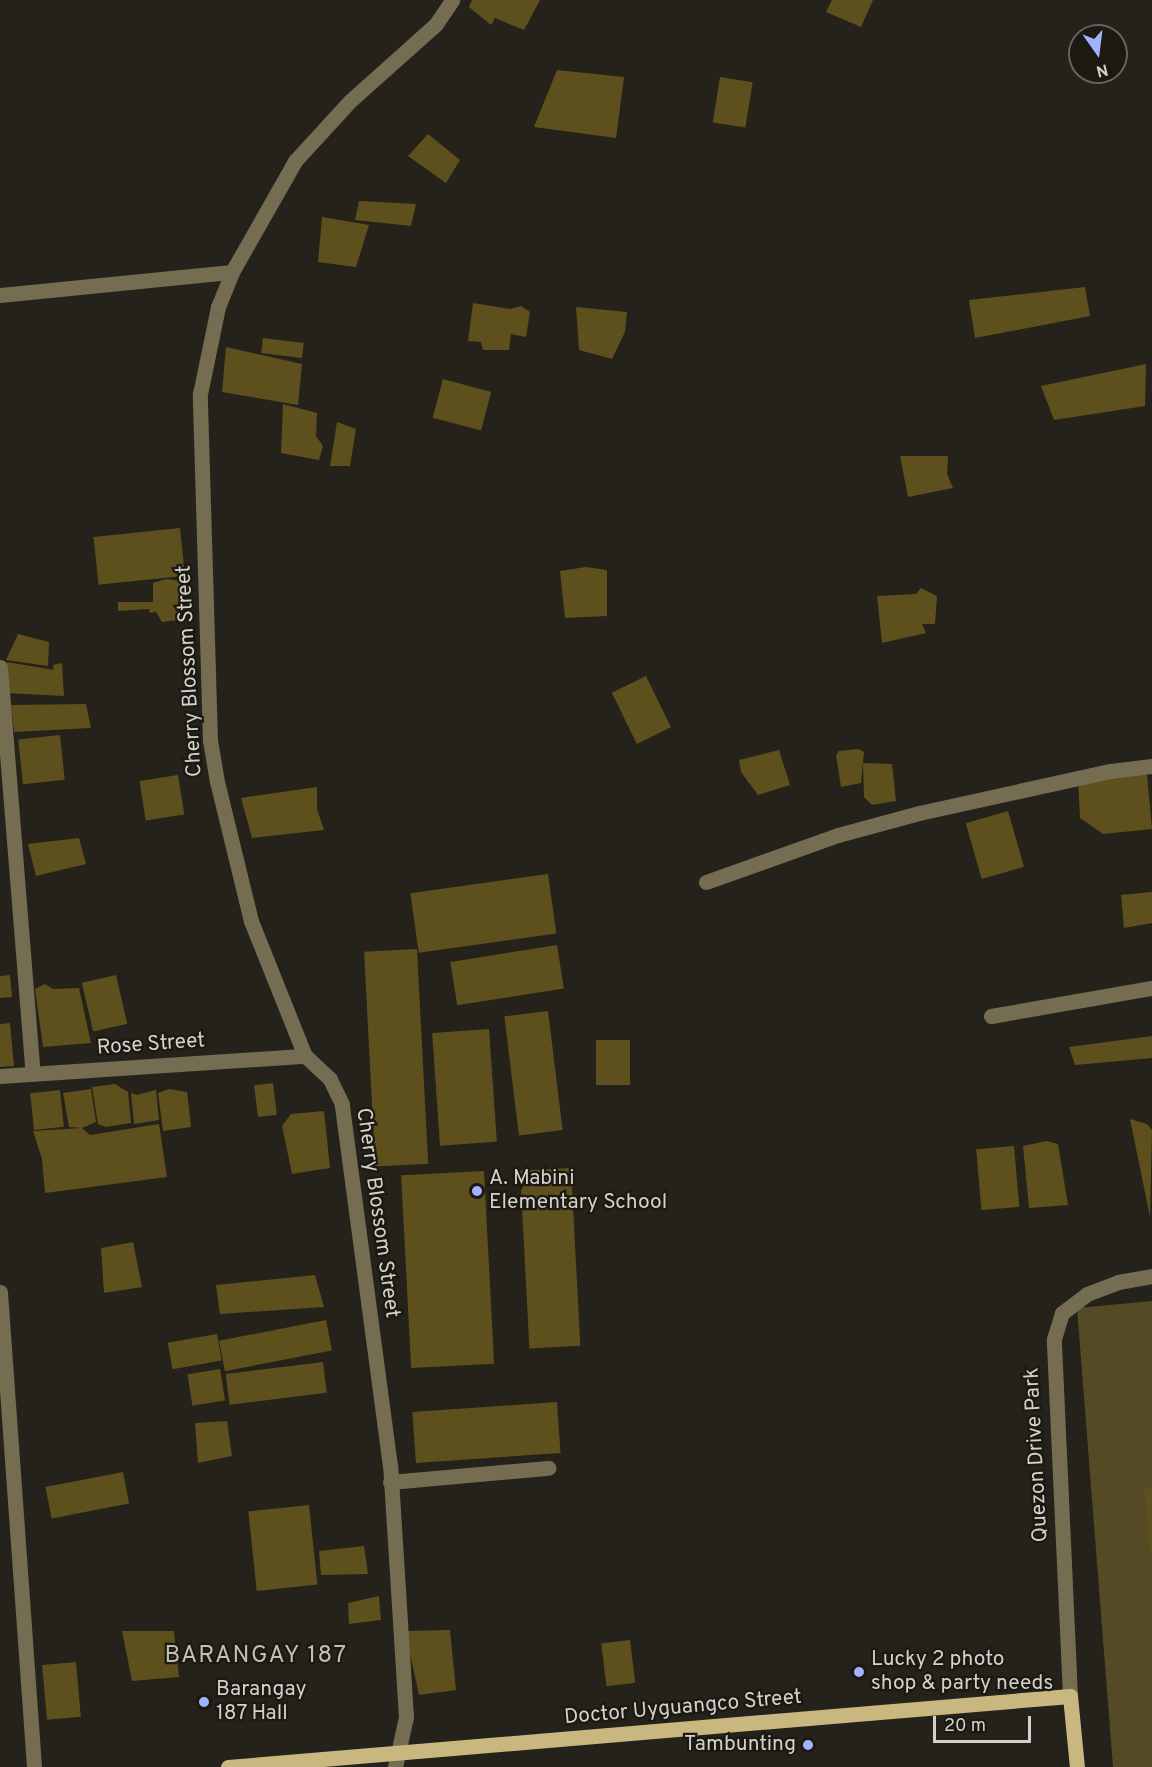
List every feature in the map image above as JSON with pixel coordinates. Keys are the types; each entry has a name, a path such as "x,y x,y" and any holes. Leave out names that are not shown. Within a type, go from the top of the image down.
{"main road":[{"name":"Doctor Uyguangco Street","path":"228,1767 397,1760 1070,1696"},
{"path":"1070,1696 1077,1767"}],"street":[{"name":"Cherry Blossom Street","path":"397,1760 406,1717 390,1482 342,1104 330,1078 305,1056 250,921 227,829 210,740 200,394 213,327 232,272 295,161 350,101 436,24 452,0"},
{"path":"0,295 232,272"},
{"path":"0,667 33,1074"},
{"path":"706,882 838,835 919,813 1110,771 1152,766"},
{"path":"992,1016 1152,987"},
{"name":"Rose Street","path":"0,1076 305,1056"},
{"name":"Quezon Drive Park","path":"1070,1696 1054,1339 1062,1313 1087,1294 1118,1281 1152,1275"},
{"path":"0,1292 34,1767"},
{"path":"390,1482 548,1468"}],"shaded area":[{"path":"1152,1301 1152,1767 1113,1767 1077,1308"}],"building":[{"path":"472,0 540,0 524,30 495,18 491,25 469,7"},
{"path":"832,0 873,0 861,27 826,12"},
{"path":"557,70 624,77 616,138 534,127"},
{"path":"720,77 753,82 745,128 713,122"},
{"path":"428,134 460,160 446,183 408,156"},
{"path":"359,201 416,204 411,226 355,220"},
{"path":"322,217 369,225 356,267 318,262"},
{"path":"1085,287 1090,316 975,338 969,300"},
{"path":"473,303 510,309 521,306 530,312 526,337 511,334 509,350 483,350 481,342 468,341"},
{"path":"576,307 627,312 625,332 612,359 579,350"},
{"path":"263,338 304,343 302,358 261,353"},
{"path":"226,347 302,364 298,405 222,392"},
{"path":"1146,364 1145,406 1054,420 1041,386"},
{"path":"443,379 491,392 481,431 433,418"},
{"path":"283,404 317,413 316,436 323,446 319,460 281,453"},
{"path":"337,422 356,429 350,466 330,466"},
{"path":"900,456 948,456 947,474 953,488 908,497"},
{"path":"180,528 185,576 98,585 93,537"},
{"path":"586,567 607,570 607,616 565,618 560,571"},
{"path":"166,579 182,581 185,619 162,622 156,612 150,613 149,609 118,611 118,602 153,602 153,583"},
{"path":"921,588 937,596 935,624 922,624 926,633 882,643 877,596 916,594"},
{"path":"18,634 49,642 48,666 6,660"},
{"path":"7,662 54,670 53,665 62,663 64,696 5,693"},
{"path":"646,676 671,727 637,744 612,693"},
{"path":"86,704 91,728 14,732 11,705"},
{"path":"60,735 65,780 23,784 18,739"},
{"path":"858,749 864,752 861,783 841,787 836,755 839,751"},
{"path":"779,750 790,785 758,795 741,772 739,760"},
{"path":"863,763 892,764 896,801 872,805 864,797"},
{"path":"1147,774 1152,829 1103,834 1080,818 1078,780"},
{"path":"178,775 184,815 146,821 139,781"},
{"path":"317,787 317,809 324,830 252,838 241,798"},
{"path":"1008,811 1024,867 982,879 966,823"},
{"path":"79,838 86,864 36,876 28,844"},
{"path":"548,874 556,933 419,953 410,893"},
{"path":"1152,892 1152,923 1124,928 1121,895"},
{"path":"557,945 564,988 457,1005 450,962"},
{"path":"417,949 428,1164 375,1166 364,952"},
{"path":"10,975 12,997 0,998 0,976"},
{"path":"116,975 127,1024 93,1032 82,983"},
{"path":"45,984 53,989 79,988 91,1043 43,1047 35,989"},
{"path":"548,1011 563,1130 519,1135 504,1016"},
{"path":"10,1023 14,1066 0,1067 0,1024"},
{"path":"489,1029 497,1142 440,1146 432,1033"},
{"path":"1152,1036 1152,1058 1075,1065 1069,1047"},
{"path":"596,1040 630,1040 630,1085 596,1085"},
{"path":"273,1083 277,1115 258,1117 254,1085"},
{"path":"115,1084 128,1092 131,1123 106,1127 98,1124 92,1087"},
{"path":"91,1089 96,1122 82,1128 69,1127 63,1093"},
{"path":"169,1089 187,1092 191,1127 163,1131 158,1093"},
{"path":"60,1090 64,1127 34,1130 30,1093"},
{"path":"156,1090 159,1120 134,1124 131,1093 137,1095"},
{"path":"324,1111 330,1168 292,1174 282,1126 291,1114"},
{"path":"1130,1119 1147,1124 1152,1130 1150,1217"},
{"path":"159,1124 167,1177 45,1193 42,1159 33,1131 82,1128 90,1135"},
{"path":"1047,1141 1058,1144 1068,1205 1029,1208 1023,1146"},
{"path":"1014,1146 1019,1207 981,1210 976,1149"},
{"path":"571,1168 580,1346 529,1348 520,1171"},
{"path":"484,1171 494,1364 411,1368 401,1175"},
{"path":"133,1242 142,1287 104,1293 101,1248"},
{"path":"315,1275 324,1307 220,1314 216,1285"},
{"path":"326,1320 332,1350 225,1371 219,1341"},
{"path":"217,1334 222,1361 172,1369 168,1343"},
{"path":"323,1362 327,1393 230,1405 226,1374"},
{"path":"220,1369 225,1401 192,1406 187,1374"},
{"path":"557,1402 561,1453 416,1463 412,1412"},
{"path":"227,1421 232,1456 198,1463 195,1423"},
{"path":"123,1472 129,1503 52,1518 45,1487"},
{"path":"1152,1488 1152,1555 1150,1555 1144,1489"},
{"path":"309,1505 317,1585 257,1591 248,1511"},
{"path":"364,1546 368,1574 321,1575 319,1551"},
{"path":"379,1596 381,1620 349,1624 348,1603"},
{"path":"450,1630 456,1690 419,1695 405,1631"},
{"path":"122,1631 174,1631 179,1677 132,1681"},
{"path":"630,1640 635,1683 606,1686 601,1644"},
{"path":"76,1662 81,1717 47,1720 42,1665"}],"place":[{"name":"A. Mabini Elementary School","path":"477,1191"},
{"name":"Lucky 2 photo shop & party needs","path":"859,1672"},
{"name":"Barangay 187 Hall","path":"204,1702"},
{"name":"Tambunting","path":"808,1745"}],"district":[{"name":"BARANGAY 187","path":"256,1657"}]}
